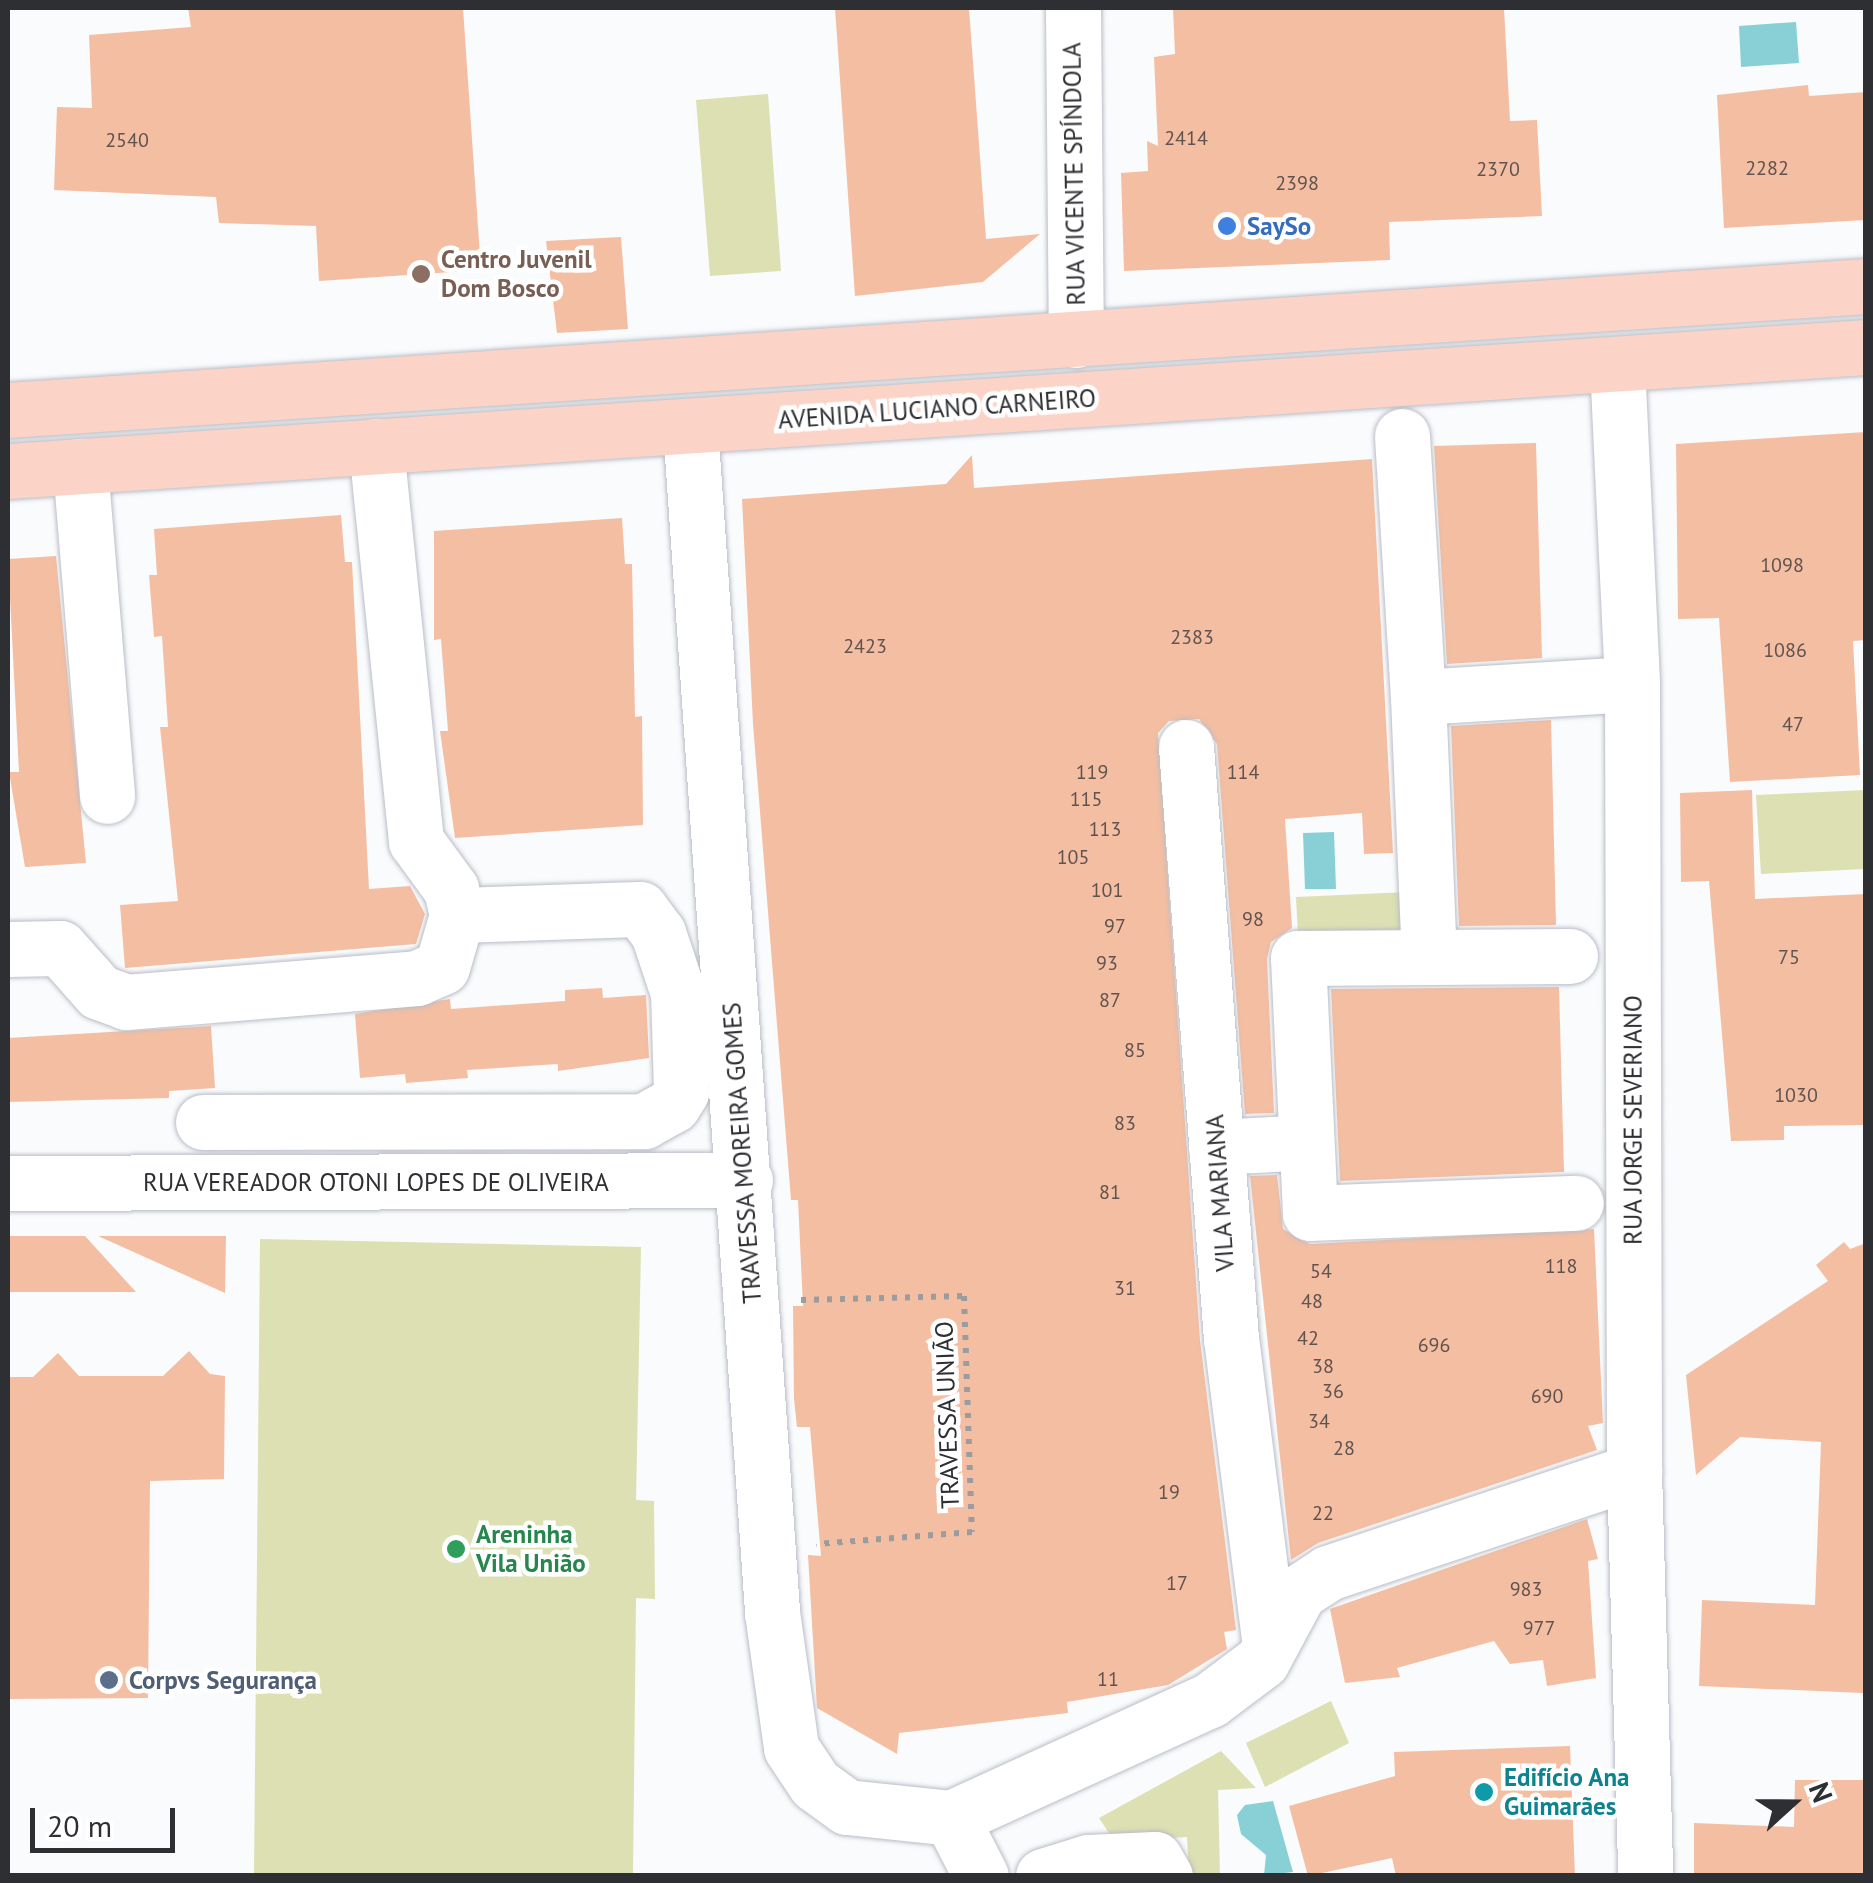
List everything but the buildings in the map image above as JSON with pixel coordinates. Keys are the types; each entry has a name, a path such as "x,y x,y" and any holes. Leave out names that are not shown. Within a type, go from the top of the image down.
{"main road":[{"path":"8,410 1866,286"},
{"name":"AVENIDA LUCIANO CARNEIRO","path":"8,471 1866,347"}],"street":[{"name":"RUA VICENTE SPÍNDOLA","path":"1072,8 1076,340"},
{"name":"RUA JORGE SEVERIANO","path":"1618,364 1632,684 1634,1471 1645,1876"},
{"name":"TRAVESSA MOREIRA GOMES","path":"690,426 772,1612 791,1748 815,1784 847,1807 894,1817 951,1818"},
{"path":"1402,436 1428,958"},
{"path":"8,949 60,948 98,992 126,1002 418,978 442,967 457,915 452,889 416,841 376,446"},
{"path":"80,466 107,796"},
{"path":"1418,697 1632,684"},
{"name":"VILA MARIANA","path":"1186,747 1216,1148 1269,1638"},
{"path":"203,1122 644,1121 673,1105 680,1092 678,993 658,933 640,909 457,915"},
{"path":"1570,956 1298,958 1310,1213 1576,1203"},
{"path":"1216,1148 1292,1144"},
{"name":"RUA VEREADOR OTONI LOPES DE OLIVEIRA","path":"8,1183 745,1180"},
{"path":"981,1876 951,1818 1210,1700 1262,1661 1269,1638 1299,1592 1328,1573 1634,1471"},
{"path":"1043,1876 1088,1862 1155,1859 1166,1876"}],"path":[{"name":"TRAVESSA UNIÃO","path":"785,1300 964,1296 972,1532 801,1545"}],"green space":[{"path":"768,94 781,271 710,276 696,100"},
{"path":"1865,790 1865,869 1761,874 1756,795"},
{"path":"1408,892 1409,931 1298,935 1296,897"},
{"name":"Areninha Vila União","path":"260,1239 641,1247 636,1500 654,1501 655,1599 636,1598 633,1875 254,1875"},
{"path":"1331,1701 1349,1743 1265,1787 1246,1743"},
{"path":"1221,1751 1256,1788 1218,1790 1220,1875 1189,1875 1187,1837 1126,1841 1109,1833 1099,1818"}],"water":[{"path":"1796,22 1799,63 1741,67 1739,26"},
{"path":"1334,832 1336,889 1305,889 1303,833"},
{"path":"1273,1801 1293,1872 1264,1875 1266,1855 1241,1834 1237,1815 1245,1805"}],"place":[{"name":"SaySo","path":"1227,226"},
{"name":"Centro Juvenil Dom Bosco","path":"421,274"},
{"name":"Areninha Vila União","path":"456,1549"},
{"name":"Corpvs Segurança","path":"109,1680"},
{"name":"Edifício Ana Guimarães","path":"1484,1792"}]}
